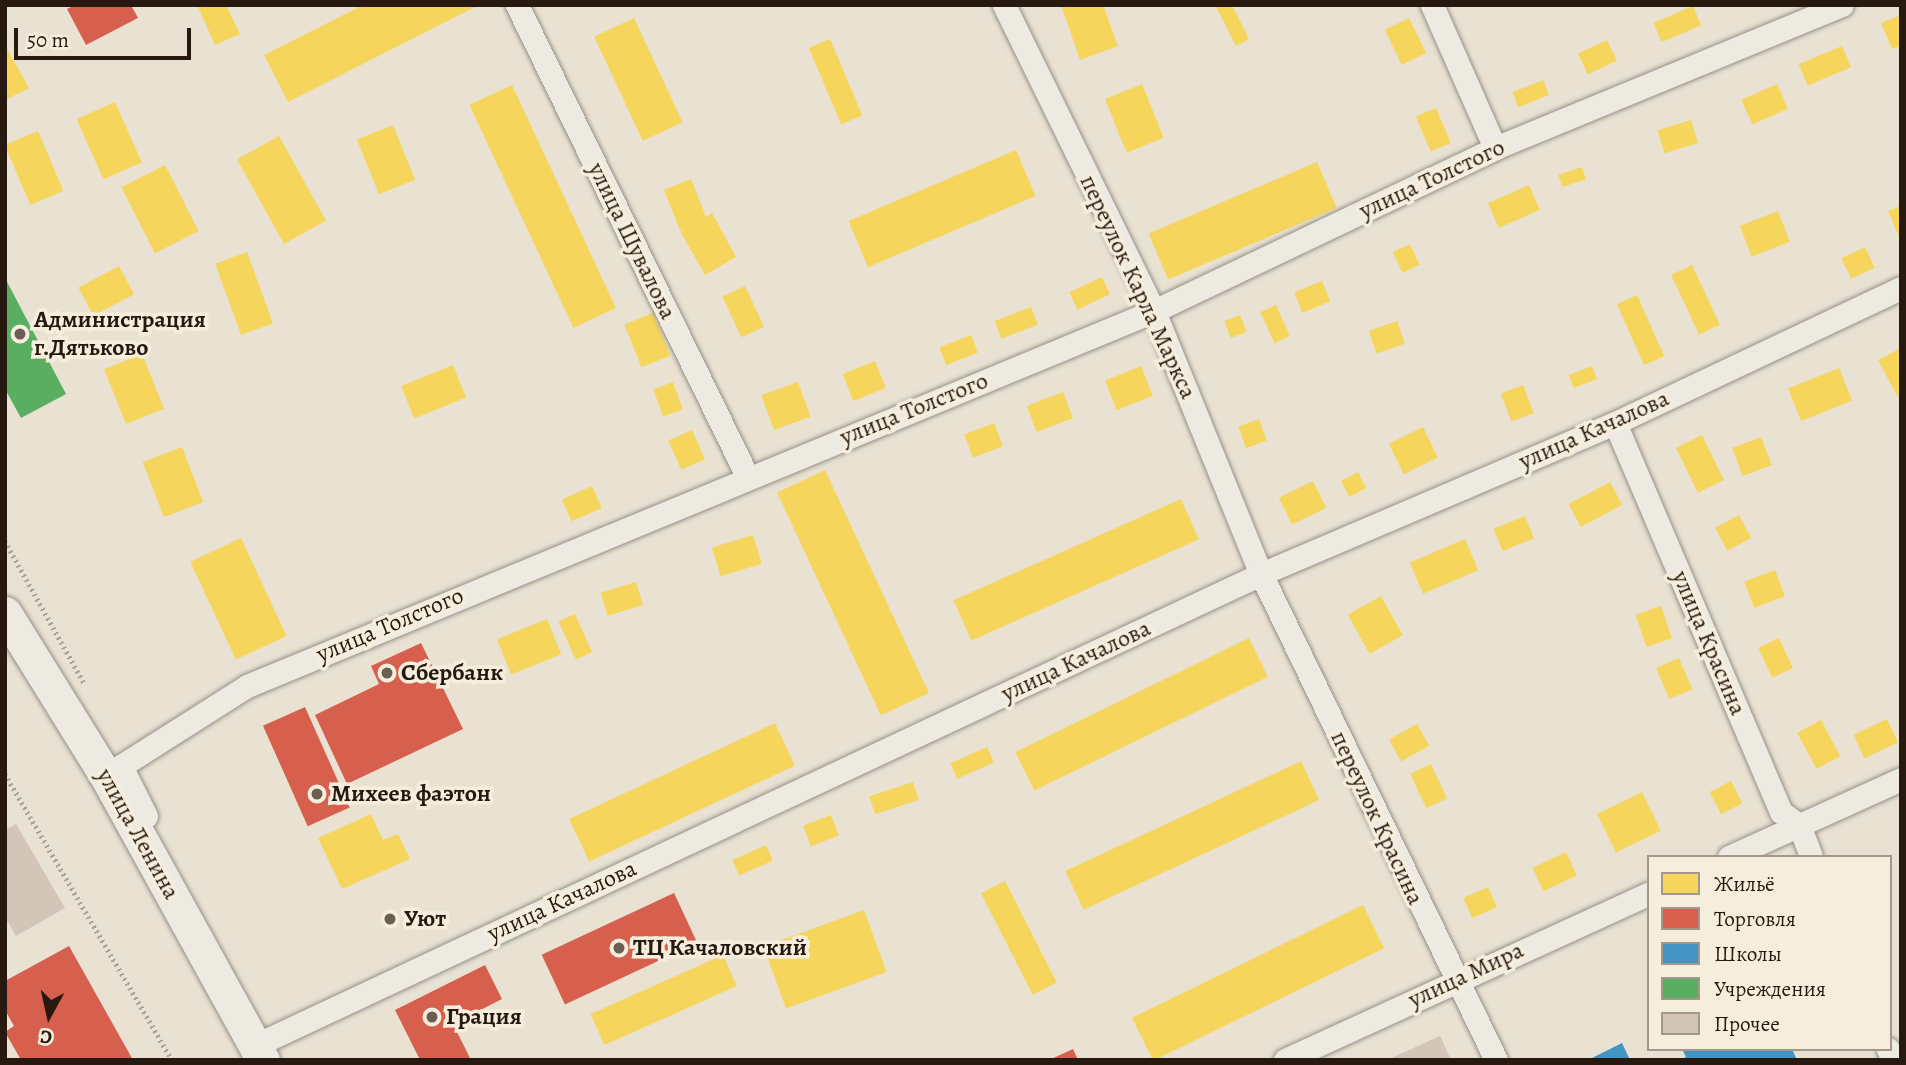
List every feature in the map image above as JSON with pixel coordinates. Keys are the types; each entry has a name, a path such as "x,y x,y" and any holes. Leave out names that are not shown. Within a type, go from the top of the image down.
{"main road":[{"name":"улица Ленина","path":"5,612 167,886 260,1052"}],"street":[{"name":"улица Шувалова","path":"517,5 747,476"},
{"name":"переулок Карла Маркса","path":"1004,5 1154,311 1261,574"},
{"path":"1432,5 1495,148"},
{"name":"улица Толстого","path":"167,886 178,881 121,766 247,686 747,476 1154,311 1495,148 1842,5"},
{"name":"улица Качалова","path":"260,1052 1261,574 1615,423 1901,288"},
{"name":"улица Красина","path":"1615,423 1781,812 1799,825 1810,855"},
{"name":"переулок Красина","path":"1261,574 1454,980 1496,1060"},
{"path":"1733,855 1901,779"},
{"name":"улица Мира","path":"1285,1060 1454,980 1647,894"}],"path":[{"path":"5,774 172,1060"}],"building: Жильё":[{"path":"197,5 226,5 240,34 215,45"},
{"path":"363,5 475,7 288,102 264,55"},
{"path":"1061,5 1103,5 1118,46 1080,60"},
{"path":"1215,5 1232,5 1249,39 1236,46"},
{"path":"1693,6 1701,25 1662,42 1653,23"},
{"path":"1901,15 1901,46 1892,49 1881,23"},
{"path":"634,18 683,122 643,141 594,37"},
{"path":"1409,18 1426,53 1402,65 1385,30"},
{"path":"830,39 862,115 841,124 809,48"},
{"path":"1607,40 1617,61 1588,74 1578,54"},
{"path":"5,45 29,88 5,100"},
{"path":"1842,46 1851,67 1808,86 1799,64"},
{"path":"1543,80 1549,95 1518,107 1512,92"},
{"path":"1142,84 1164,138 1127,153 1105,99"},
{"path":"1777,84 1788,109 1752,125 1741,100"},
{"path":"512,85 616,308 573,328 469,105"},
{"path":"115,102 142,162 103,179 77,119"},
{"path":"1436,108 1451,143 1431,152 1416,117"},
{"path":"1691,120 1698,143 1665,153 1658,130"},
{"path":"393,125 415,180 379,194 357,140"},
{"path":"38,131 63,191 30,205 5,145"},
{"path":"279,136 326,221 284,244 237,159"},
{"path":"1016,150 1036,196 868,267 848,221"},
{"path":"1317,162 1337,208 1168,280 1149,234"},
{"path":"165,165 199,231 155,253 121,187"},
{"path":"1582,167 1586,179 1562,187 1558,175"},
{"path":"691,179 706,217 712,213 736,257 705,275 680,231 689,226 680,230 664,190"},
{"path":"1529,185 1540,210 1499,228 1488,203"},
{"path":"1901,206 1901,241 1888,211"},
{"path":"1778,211 1790,242 1752,257 1740,226"},
{"path":"1410,244 1420,265 1403,273 1393,252"},
{"path":"1865,247 1875,268 1851,279 1841,258"},
{"path":"247,252 273,323 241,335 215,264"},
{"path":"1692,265 1720,325 1699,335 1671,275"},
{"path":"119,266 134,294 93,316 78,288"},
{"path":"1102,277 1110,294 1077,309 1069,292"},
{"path":"1322,281 1330,301 1302,313 1294,292"},
{"path":"745,286 764,327 741,337 722,297"},
{"path":"1637,295 1664,356 1644,365 1617,304"},
{"path":"1276,305 1290,336 1274,343 1260,312"},
{"path":"1031,307 1038,325 1001,339 995,321"},
{"path":"653,313 670,356 641,367 624,325"},
{"path":"1240,315 1247,332 1231,338 1224,321"},
{"path":"1397,321 1405,344 1376,353 1369,331"},
{"path":"971,335 978,353 946,365 939,347"},
{"path":"1901,348 1901,394 1897,396 1878,360"},
{"path":"142,354 164,409 126,424 104,369"},
{"path":"875,361 886,388 853,401 843,374"},
{"path":"453,365 466,397 414,418 401,386"},
{"path":"1141,366 1153,396 1117,410 1105,381"},
{"path":"1592,366 1597,379 1574,388 1569,375"},
{"path":"1839,368 1852,400 1801,421 1788,389"},
{"path":"673,382 683,409 663,416 653,389"},
{"path":"798,382 811,417 774,430 761,395"},
{"path":"1523,385 1534,413 1511,422 1501,394"},
{"path":"1063,392 1073,418 1037,432 1027,406"},
{"path":"1259,419 1267,441 1246,448 1238,427"},
{"path":"994,423 1003,446 973,458 964,434"},
{"path":"1423,427 1438,458 1404,474 1389,444"},
{"path":"692,430 705,459 681,470 668,441"},
{"path":"1702,435 1724,480 1698,493 1676,448"},
{"path":"1761,437 1772,465 1743,476 1732,448"},
{"path":"182,447 203,502 164,517 143,462"},
{"path":"825,470 929,693 881,715 777,492"},
{"path":"1358,472 1366,488 1349,497 1341,481"},
{"path":"1313,481 1326,508 1292,525 1279,498"},
{"path":"1610,482 1622,505 1581,527 1569,504"},
{"path":"592,486 602,508 572,521 562,499"},
{"path":"1181,499 1199,539 971,640 954,600"},
{"path":"1739,515 1751,538 1727,551 1715,528"},
{"path":"1525,516 1534,538 1502,551 1493,529"},
{"path":"753,535 762,564 721,576 712,548"},
{"path":"241,538 287,636 236,660 190,562"},
{"path":"1465,539 1478,570 1423,594 1410,562"},
{"path":"1775,570 1785,596 1754,608 1744,582"},
{"path":"636,582 643,605 608,616 601,593"},
{"path":"1381,596 1403,635 1370,654 1348,614"},
{"path":"1661,606 1672,638 1647,647 1635,615"},
{"path":"575,614 592,652 576,660 559,621"},
{"path":"547,619 561,654 511,674 497,639"},
{"path":"1249,638 1268,677 1034,791 1015,752"},
{"path":"1779,638 1793,668 1772,678 1758,648"},
{"path":"1679,658 1692,689 1669,699 1656,668"},
{"path":"1887,719 1898,743 1864,758 1853,735"},
{"path":"1821,720 1840,756 1816,769 1797,733"},
{"path":"775,723 795,766 589,862 569,819"},
{"path":"1417,724 1429,746 1401,761 1389,740"},
{"path":"987,747 994,763 957,779 950,763"},
{"path":"1301,761 1319,800 1084,910 1065,871"},
{"path":"1431,764 1447,798 1426,808 1410,774"},
{"path":"1731,781 1742,803 1721,814 1710,792"},
{"path":"913,782 919,800 875,814 869,796"},
{"path":"1642,792 1661,831 1616,853 1597,814"},
{"path":"371,814 383,840 398,834 410,859 342,889 318,838"},
{"path":"831,815 839,836 811,846 803,826"},
{"path":"766,845 773,861 739,876 732,860"},
{"path":"1566,852 1577,876 1543,891 1532,868"},
{"path":"1005,881 1057,983 1033,995 981,893"},
{"path":"1488,887 1497,907 1472,918 1463,898"},
{"path":"1363,905 1384,948 1155,1060 1132,1018"},
{"path":"864,910 887,972 786,1009 763,947"},
{"path":"723,955 737,986 604,1045 591,1014"}],"building: Торговля":[{"path":"75,5 131,5 138,18 86,45 67,9"},
{"path":"421,643 463,729 347,784 315,715 379,684 371,666"},
{"path":"305,707 350,807 308,826 263,726"},
{"name":"ТЦ Качаловский","path":"674,893 697,943 565,1005 542,955"},
{"path":"69,946 133,1060 21,1060 5,1032 14,1026 5,1010 5,981"},
{"name":"Грация","path":"485,965 502,999 453,1024 471,1060 420,1060 395,1010"},
{"path":"1073,1049 1078,1060 1049,1060"}],"building: Школы":[{"path":"1622,1043 1630,1060 1588,1060"},
{"path":"1683,1051 1793,1051 1797,1060 1680,1060 1686,1057"}],"building: Учреждения":[{"name":"Администрация г.Дятьково","path":"5,278 66,394 21,418 5,389"}],"building: Прочее":[{"path":"16,824 65,908 16,936 5,917 5,830"},
{"path":"1440,1036 1451,1060 1387,1060"}],"place":[{"name":"Администрация г.Дятьково","path":"20,334"},
{"name":"Сбербанк","path":"387,673"},
{"name":"Михеев фаэтон","path":"317,794"},
{"name":"Уют","path":"390,919"},
{"name":"ТЦ Качаловский","path":"619,948"},
{"name":"Грация","path":"432,1017"}]}
